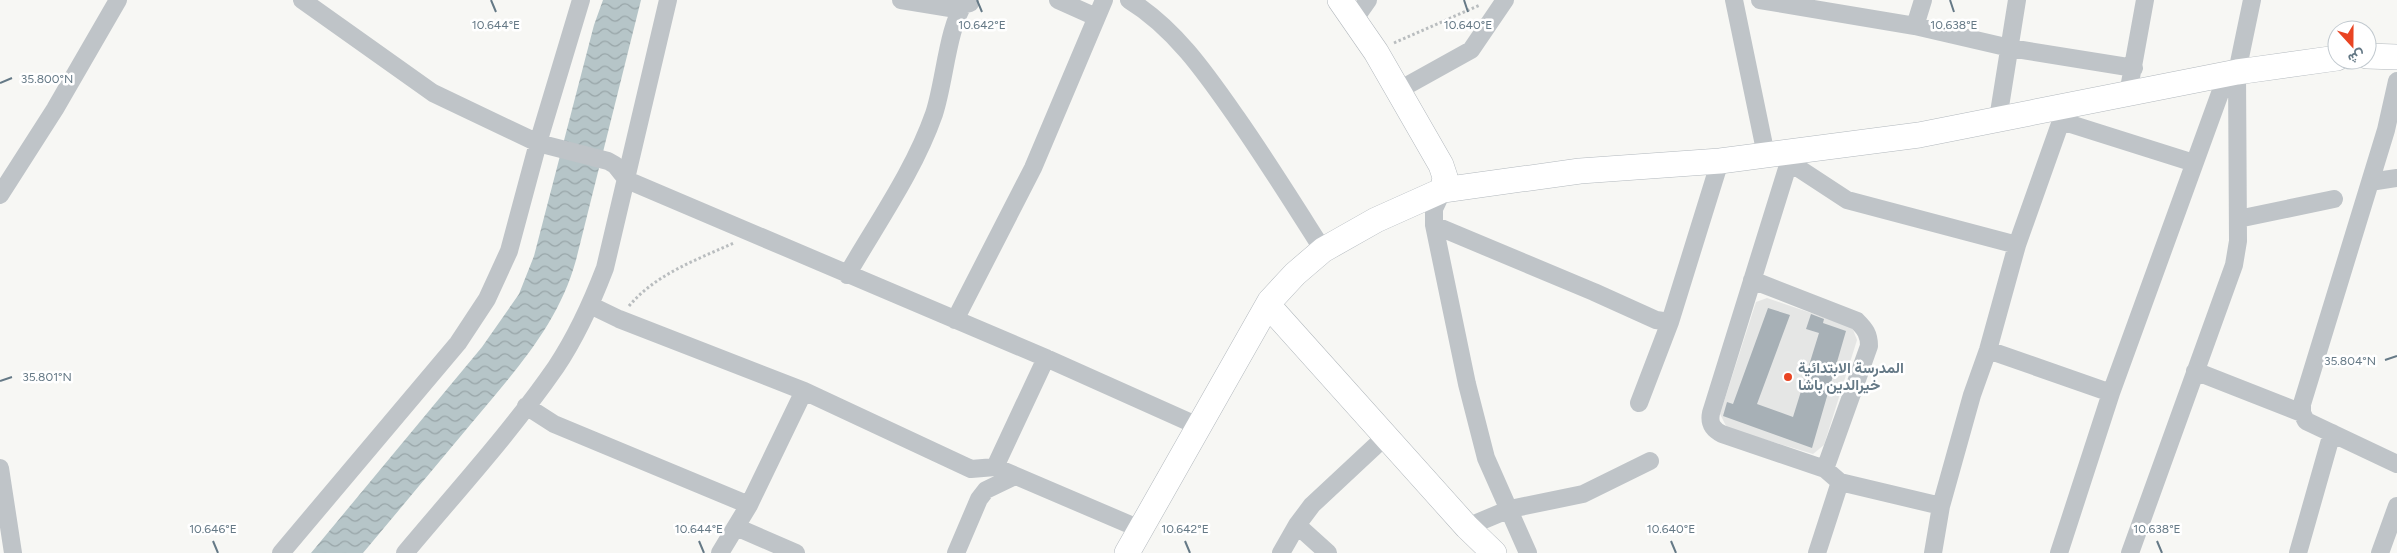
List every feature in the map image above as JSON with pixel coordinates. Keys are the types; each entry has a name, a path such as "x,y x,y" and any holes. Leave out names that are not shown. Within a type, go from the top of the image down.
{"main road":[{"path":"1340,0 1376,52 1441,165 1445,177 1443,190"},
{"path":"2377,56 2397,57"},
{"path":"1127,553 1268,305 1295,274 1323,250 1376,220 1443,190 1580,171 1781,157 1919,135 1998,119 2063,114 2128,94 2232,73 2327,59"},
{"path":"1268,305 1467,527 1494,553"}],"street":[{"path":"0,195 55,109 118,0"},
{"path":"302,0 433,94 538,143 608,161 615,165 627,180 847,276 1046,358 1198,426"},
{"path":"281,553 458,343 487,299 509,251 538,143 581,0"},
{"path":"405,553 526,406 556,366 590,305 605,268 668,0"},
{"path":"901,0 950,8 968,2"},
{"path":"1058,0 1096,16"},
{"path":"955,320 1033,168 1104,0"},
{"path":"1129,0 1169,32 1212,82 1264,157 1323,250"},
{"path":"1354,20 1368,0"},
{"path":"1399,90 1471,50 1505,0"},
{"path":"1734,0 1781,157 1752,280 1711,412 1710,423 1713,428 1722,434 1825,469 1840,482 1941,506"},
{"path":"1760,0 1914,26 2010,48 2134,68"},
{"path":"1914,26 1923,0"},
{"path":"1998,119 2017,0"},
{"path":"2128,94 2145,0"},
{"path":"2059,553 2111,393 2194,163 2232,73 2252,0"},
{"path":"847,276 913,161 925,136 934,113 968,2"},
{"path":"2130,553 2234,265 2238,241 2238,219 2232,73"},
{"path":"2397,81 2386,130 2302,404 2302,413 2306,421 2397,464"},
{"path":"1933,553 1941,506 1972,395 1988,350 2018,245 2063,114 2194,163"},
{"path":"1781,157 1847,200 2018,245"},
{"path":"1639,403 1670,322 1720,161"},
{"path":"2370,182 2397,178"},
{"path":"1443,190 1434,209 1434,225 1467,384 1486,458 1528,553"},
{"path":"2238,219 2334,199"},
{"path":"1434,225 1656,320 1670,322"},
{"path":"1752,280 1857,321 1869,336 1869,346 1825,469"},
{"path":"590,305 619,319 804,390 971,469 995,467 1140,529"},
{"path":"1988,350 2111,393"},
{"path":"995,467 1046,358"},
{"path":"2195,371 2302,413"},
{"path":"720,553 749,505 804,390"},
{"path":"526,406 554,424 749,505"},
{"path":"2298,553 2332,433"},
{"path":"1282,553 1297,525 1312,505 1386,436"},
{"path":"1467,527 1510,509 1583,494 1650,460"},
{"path":"0,468 13,553"},
{"path":"956,553 982,494 994,485 1015,476"},
{"path":"1817,553 1840,482"},
{"path":"2380,553 2397,506"},
{"path":"1297,525 1328,553"},
{"path":"736,527 796,553"}],"path":[{"path":"1376,52 1483,4"},
{"path":"619,319 640,294 657,280 675,269 753,235"}],"shaded area":[{"name":"المدرسة الابتدائية خيرالدين باشا","path":"1767,298 1852,327 1857,340 1824,445 1813,454 1727,428 1720,414 1756,302"}],"water":[{"path":"603,0 641,0 576,260 558,306 546,328 518,367 363,553 311,553 482,347 519,294 534,256 594,25"}],"building":[{"path":"1768,308 1790,315 1757,404 1793,417 1819,333 1806,329 1811,314 1824,319 1823,323 1846,331 1812,448 1723,416 1727,402 1733,404"}],"place":[{"name":"المدرسة الابتدائية خيرالدين باشا","path":"1788,377"}]}
